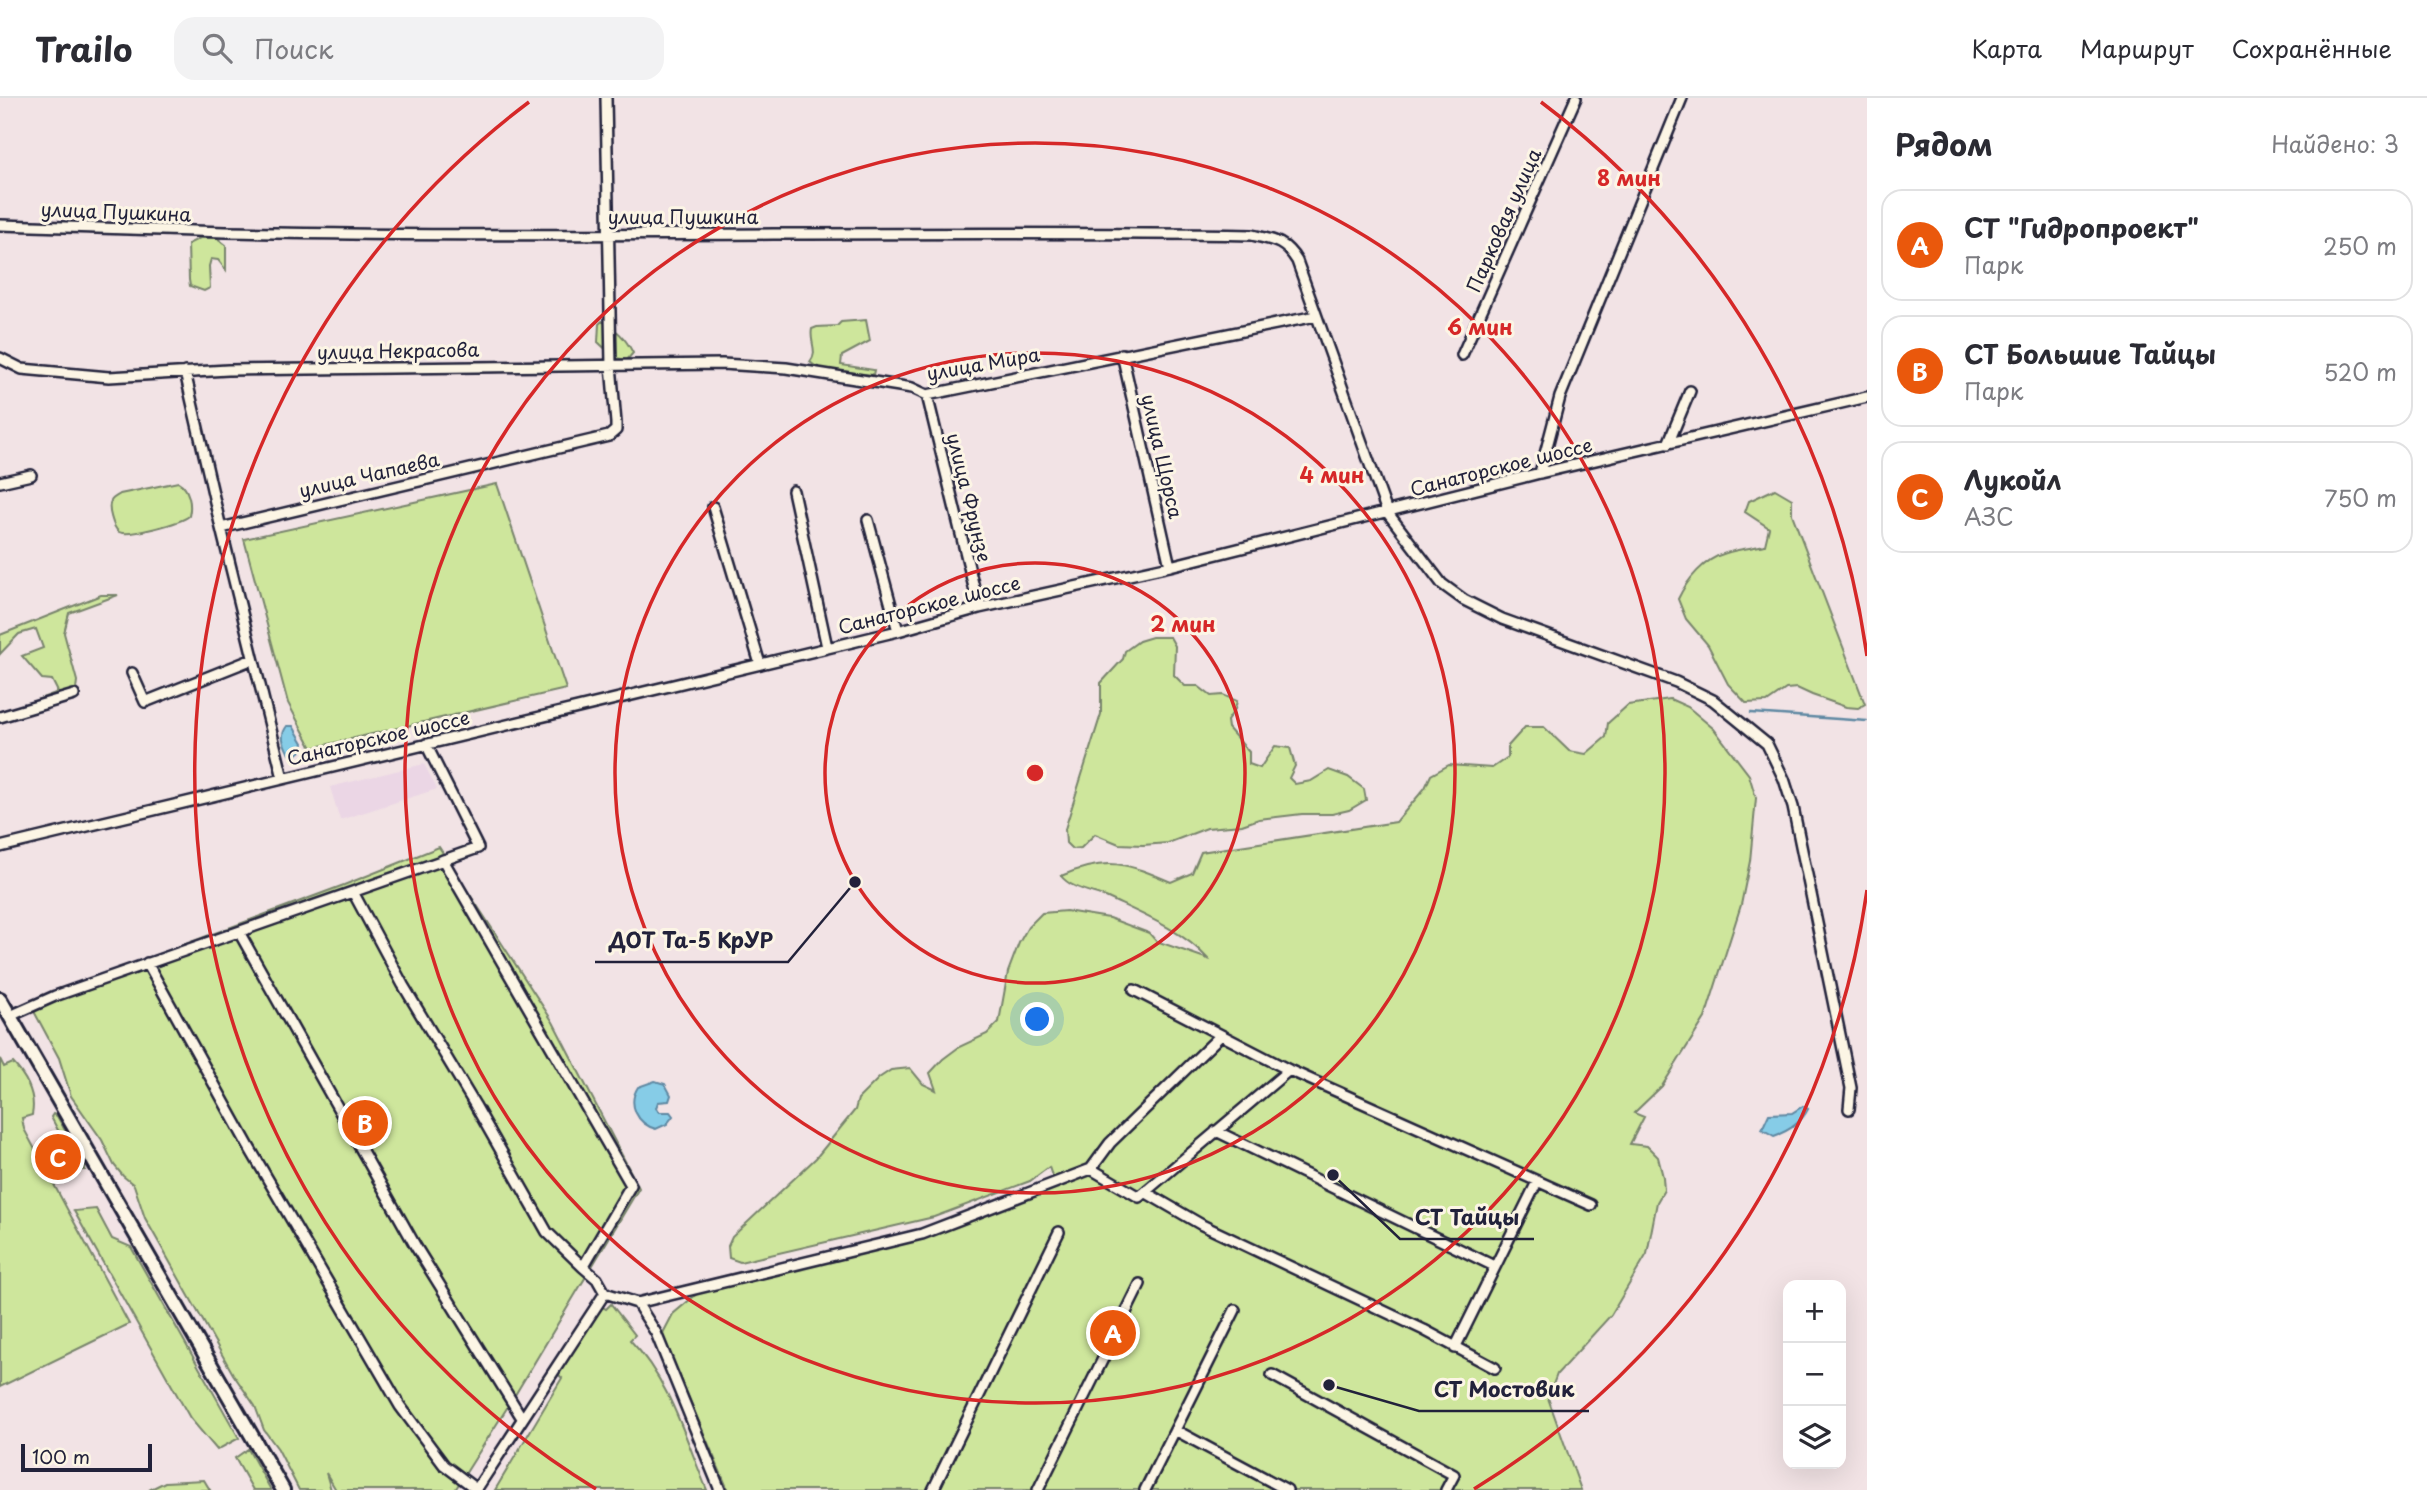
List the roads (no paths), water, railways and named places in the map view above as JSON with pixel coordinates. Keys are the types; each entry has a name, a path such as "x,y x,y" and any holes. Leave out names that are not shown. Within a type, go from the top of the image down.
{"main road":[{"path":"0,999 283,1490"}],"street":[{"name":"улица Чапаева","path":"221,527 609,436 615,430 611,365 606,98"},
{"name":"Парковая улица","path":"1462,355 1576,98"},
{"path":"1540,473 1560,397 1682,98"},
{"name":"улица Пушкина","path":"0,225 226,232 1049,232 1252,235 1276,240 1290,248 1297,261 1387,512 1442,584 1464,600 1502,619 1676,682 1713,700 1767,744 1784,779 1793,807 1851,1088 1849,1109"},
{"name":"улица Мира","path":"611,365 722,364 786,368 912,388 927,395 1317,316"},
{"name":"улица Щорса","path":"1122,354 1170,566"},
{"name":"улица Некрасова","path":"0,358 22,369 109,377 186,372 611,365"},
{"path":"186,372 283,778"},
{"path":"1668,444 1690,391"},
{"name":"улица Фрунзе","path":"927,395 979,608"},
{"name":"Санаторское шоссе","path":"0,847 898,631 979,608 1170,566 1540,473 1867,397"},
{"path":"0,482 31,475"},
{"path":"793,491 827,647"},
{"path":"713,507 760,664"},
{"path":"868,520 898,631"},
{"path":"132,673 145,702 253,659"},
{"path":"0,717 74,695"},
{"path":"10,1016 55,996 478,848 426,744"},
{"path":"443,860 631,1185 583,1268"},
{"path":"353,892 403,985 547,1232 597,1279 605,1293 637,1303 922,1234 1091,1169 1110,1143 1221,1035"},
{"path":"239,932 416,1247 522,1418"},
{"path":"147,963 249,1146 400,1406 444,1465 476,1490 605,1293"},
{"path":"1134,990 1289,1070 1591,1205"},
{"path":"1091,1169 1139,1197 1289,1070"},
{"path":"1216,1132 1494,1266"},
{"path":"1455,1348 1537,1182"},
{"path":"1145,1192 1202,1225 1424,1330 1496,1368"},
{"path":"933,1490 1059,1233"},
{"path":"1038,1490 1140,1284"},
{"path":"637,1303 656,1333 720,1490"},
{"path":"1145,1490 1235,1310"},
{"path":"1272,1375 1454,1475 1446,1490"},
{"path":"1175,1430 1287,1490"}],"water":[{"path":"287,726 293,726 303,743 301,751 296,755 289,754 284,743 283,733"},
{"path":"655,1081 665,1084 671,1095 669,1101 658,1102 656,1108 659,1112 670,1112 673,1116 667,1124 656,1129 639,1118 634,1106 638,1087"},
{"path":"1803,1106 1808,1109 1790,1129 1774,1136 1762,1129 1769,1114 1792,1113"}],"waterway":[{"path":"1751,713 1867,721"}],"place":[{"name":"ДОТ Та-5 КрУР","path":"855,882"},
{"name":"СТ Большие Тайцы","path":"365,1123"},
{"name":"Лукойл","path":"58,1157"},
{"name":"СТ Тайцы","path":"1333,1175"},
{"name":"СТ \"Гидропроект\"","path":"1113,1333"},
{"name":"СТ Мостовик","path":"1329,1385"}]}
